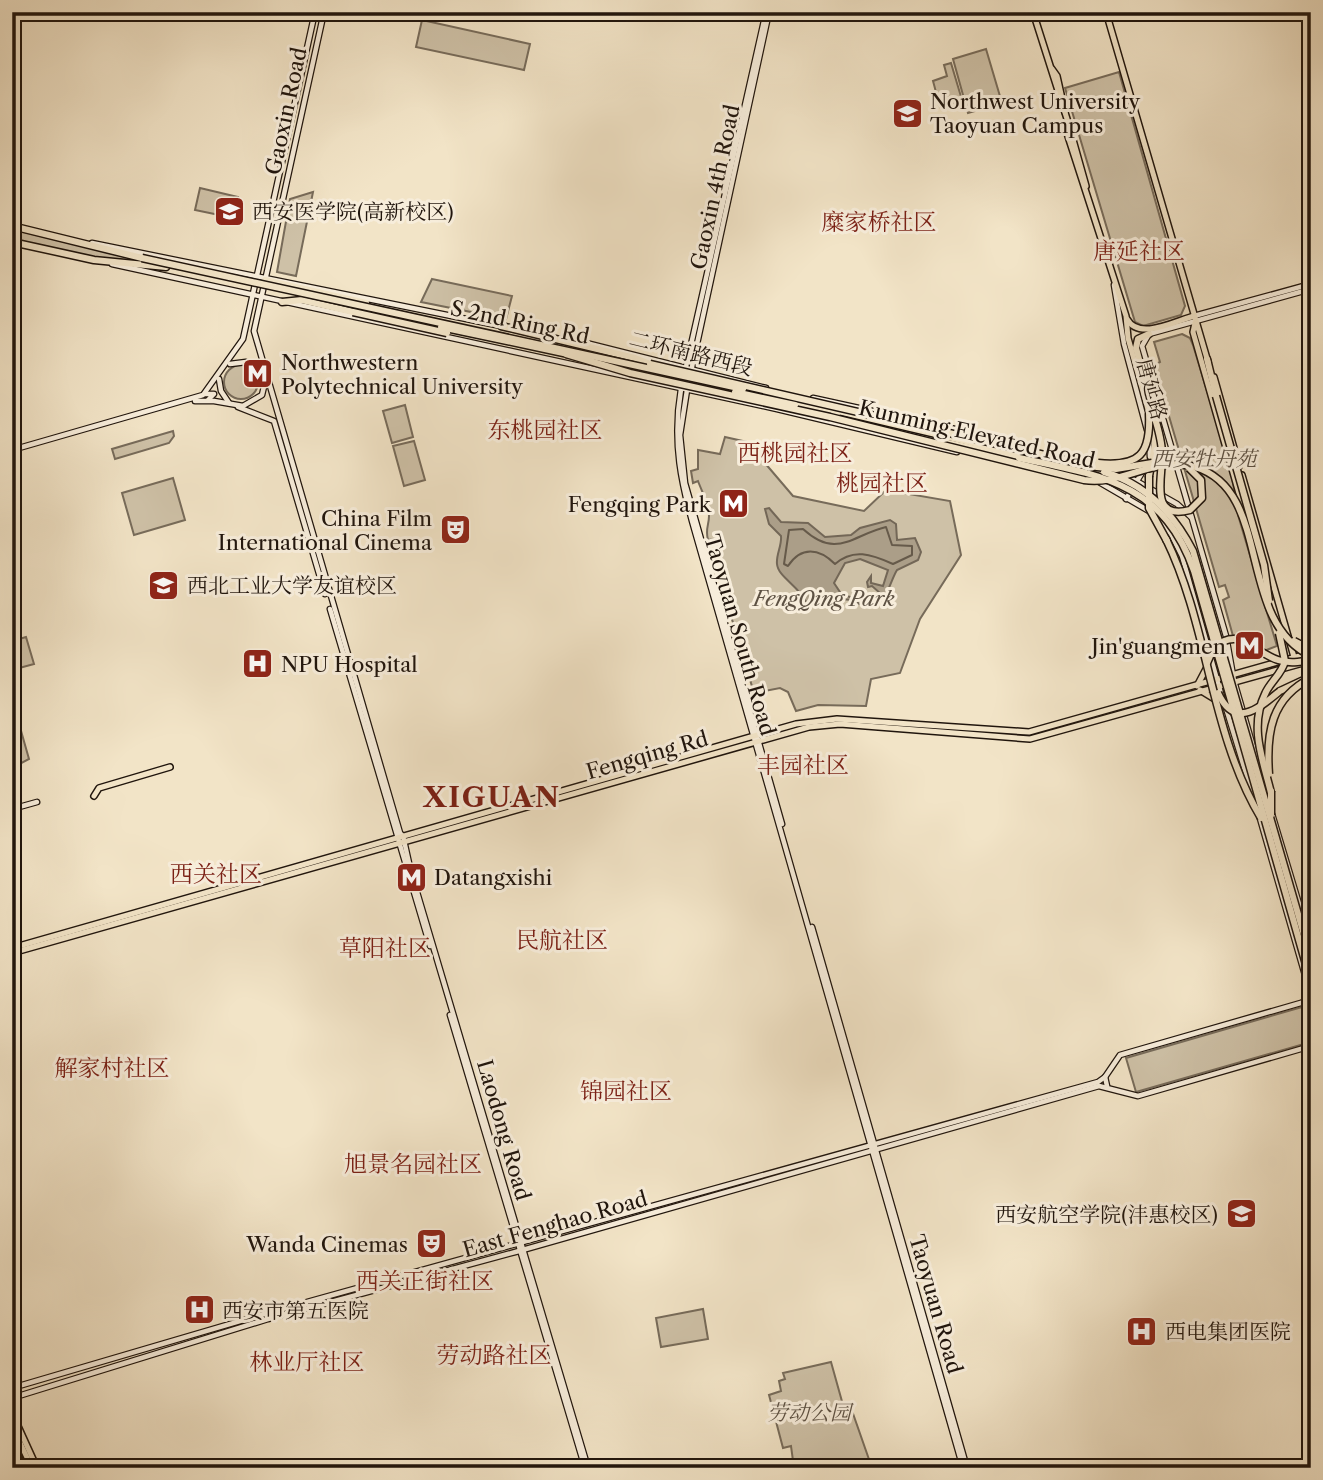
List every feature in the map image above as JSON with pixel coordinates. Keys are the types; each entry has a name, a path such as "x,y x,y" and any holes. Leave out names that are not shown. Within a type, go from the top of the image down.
{"highway":[{"name":"S 2nd Ring Rd","path":"12,226 1020,456"},
{"name":"S 2nd Ring Rd","path":"12,242 94,260 166,267 466,330"},
{"path":"265,279 451,321 466,330"},
{"path":"282,302 302,300 453,334 466,330"},
{"path":"501,326 635,358 650,364"},
{"path":"1149,334 1138,339 1136,348 1155,413 1161,447 1160,497 1172,510 1190,510 1202,498 1201,480 1191,469 1171,464"},
{"path":"566,352 650,364"},
{"name":"Kunming Elevated Road","path":"566,352 630,373 830,417 1084,480 1115,479 1171,464 1203,470 1219,481 1232,496 1275,624 1291,644 1311,656"},
{"path":"1207,359 1264,565 1269,601"},
{"name":"Kunming Elevated Road","path":"650,364 1104,468 1180,460 1211,470 1229,485 1238,499 1269,601 1283,630 1311,656"},
{"path":"1013,448 1097,463 1124,463 1138,458 1147,446 1155,413"},
{"path":"1155,413 1155,445 1147,486 1148,503 1181,565 1218,694 1227,707 1239,713 1253,712 1286,687 1311,678"},
{"path":"1020,456 1120,477 1155,499 1178,524 1199,567 1311,959"},
{"path":"1020,456 1117,482 1151,503 1175,531 1194,571 1311,982"},
{"path":"1247,518 1285,657 1280,673 1263,696 1258,715 1258,745 1271,793"},
{"path":"1166,539 1182,579 1237,768 1269,835"},
{"path":"1208,674 1212,649 1230,639 1247,640 1276,660 1296,663 1311,656"},
{"path":"1272,821 1268,746 1272,720 1283,699 1311,678"}],"main road":[{"name":"Gaoxin Road","path":"226,366 243,340 315,12"},
{"name":"Gaoxin Road","path":"264,372 254,331 324,12"},
{"name":"Gaoxin 4th Road","path":"690,368 768,12"},
{"path":"1035,12 1060,106 1068,122 1065,127 1126,316 1132,326 1140,330 1194,320"},
{"path":"1105,12 1294,657"},
{"name":"二环南路西段","path":"87,242 501,326 964,431 979,437 1108,467 1137,481 1191,517"},
{"name":"二环南路西段","path":"94,260 1097,481 1127,498 1154,515 1178,546 1311,998"},
{"name":"唐延路","path":"1114,284 1124,344 1150,443 1150,458 1127,498"},
{"path":"1149,334 1311,287"},
{"path":"1126,316 1128,338 1191,517 1226,636 1234,678 1311,944"},
{"path":"1194,320 1193,332 1247,518"},
{"path":"205,398 226,366 243,361 264,372 401,840"},
{"name":"Taoyuan South Road","path":"690,368 684,389 680,447 685,483 755,738 874,1148"},
{"path":"220,375 221,391 230,404"},
{"path":"238,407 260,398 266,379"},
{"path":"12,451 205,398 271,417"},
{"path":"280,420 272,411 269,412 276,427 401,840"},
{"path":"1234,678 1294,657 1311,656"},
{"path":"1234,678 1311,656"},
{"path":"1211,657 1198,688 1225,706"},
{"name":"Fengqing Rd","path":"12,951 825,719 1029,732 1234,678"},
{"path":"94,796 99,788 170,768"},
{"path":"12,809 37,802"},
{"name":"Laodong Road","path":"401,840 586,1468"},
{"name":"East Fenghao Road","path":"874,1148 1098,1082 1105,1077 1120,1055 1311,998"},
{"path":"1304,1001 1311,1018"},
{"path":"1105,1077 1107,1086 1138,1096 1311,1046"},
{"name":"East Fenghao Road","path":"12,1398 268,1319 520,1247 1107,1086"},
{"name":"Taoyuan Road","path":"874,1148 965,1468"},
{"name":"East Fenghao Road","path":"12,1388 264,1314 520,1247"},
{"path":"12,1413 30,1468"},
{"path":"12,1426 30,1468"},
{"path":"12,1433 30,1468"},
{"path":"12,1443 30,1468"}],"green space":[{"path":"422,20 530,44 524,70 416,47"},
{"path":"986,49 1002,103 968,113 953,59"},
{"path":"951,63 962,100 940,107 933,81 947,76 944,65"},
{"path":"1119,72 1185,306 1181,315 1143,326 1135,322 1065,88"},
{"path":"200,188 238,197 234,218 195,210"},
{"path":"313,192 296,276 277,272 290,199"},
{"path":"12,229 152,263 97,258 12,240"},
{"path":"432,279 512,296 506,319 421,302"},
{"name":"西安牡丹苑","path":"1182,334 1190,338 1193,345 1231,470 1238,515 1277,646 1256,654 1243,633 1233,636 1223,600 1229,597 1225,585 1219,587 1154,365 1160,362 1154,342"},
{"path":"241,365 253,370 258,382 253,394 241,399 229,394 224,382 229,370"},
{"path":"405,405 413,437 392,443 383,411"},
{"path":"173,431 174,436 169,443 115,459 112,449"},
{"name":"FengQing Park","path":"725,437 747,442 793,496 864,511 886,490 950,501 961,555 920,619 900,673 871,679 866,706 818,705 796,711 788,692 780,688 754,693 722,586 728,584 715,539 708,540 708,507 698,481 693,483 691,471 698,469 698,450 720,454"},
{"path":"414,441 425,480 404,486 393,446"},
{"path":"173,478 185,520 134,535 122,493"},
{"path":"26,637 34,664 12,670 12,641"},
{"path":"12,699 29,759 12,768"},
{"path":"1302,1007 1311,1042 1136,1092 1126,1058"},
{"path":"703,1309 708,1339 661,1347 656,1318"},
{"name":"劳动公园","path":"831,1362 843,1405 850,1405 872,1468 794,1468 791,1446 783,1448 769,1395 781,1391 779,1381 785,1379 783,1373"}],"water":[{"path":"769,508 781,522 808,523 825,537 851,535 860,528 890,520 896,524 897,540 915,538 921,552 918,560 897,570 879,603 866,606 851,600 829,599 814,606 811,602 806,602 778,569 781,536 769,524 765,509","holes":["860,559 888,570 883,586 871,583 871,576 867,582 868,587 872,586 880,593 872,602 842,595 834,583 845,563"]}],"place":[{"name":"Northwest University Taoyuan Campus","path":"907,113"},
{"name":"西安医学院(高新校区)","path":"229,211"},
{"name":"Northwestern Polytechnical University","path":"258,374"},
{"name":"Fengqing Park","path":"734,504"},
{"name":"China Film International Cinema","path":"455,530"},
{"name":"西北工业大学友谊校区","path":"164,585"},
{"name":"Jin'guangmen","path":"1249,646"},
{"name":"NPU Hospital","path":"258,664"},
{"name":"Datangxishi","path":"411,877"},
{"name":"西安航空学院(沣惠校区)","path":"1241,1214"},
{"name":"Wanda Cinemas","path":"431,1244"},
{"name":"西安市第五医院","path":"199,1310"},
{"name":"西电集团医院","path":"1142,1331"}],"district":[{"name":"糜家桥社区","path":"879,222"},
{"name":"唐延社区","path":"1139,251"},
{"name":"东桃园社区","path":"545,430"},
{"name":"西桃园社区","path":"795,453"},
{"name":"桃园社区","path":"882,483"},
{"name":"丰园社区","path":"803,765"},
{"name":"XIGUAN","path":"492,797"},
{"name":"西关社区","path":"216,874"},
{"name":"民航社区","path":"562,940"},
{"name":"草阳社区","path":"385,948"},
{"name":"解家村社区","path":"112,1068"},
{"name":"锦园社区","path":"626,1091"},
{"name":"旭景名园社区","path":"413,1164"},
{"name":"西关正街社区","path":"425,1281"},
{"name":"劳动路社区","path":"494,1355"},
{"name":"林业厅社区","path":"307,1362"}]}
